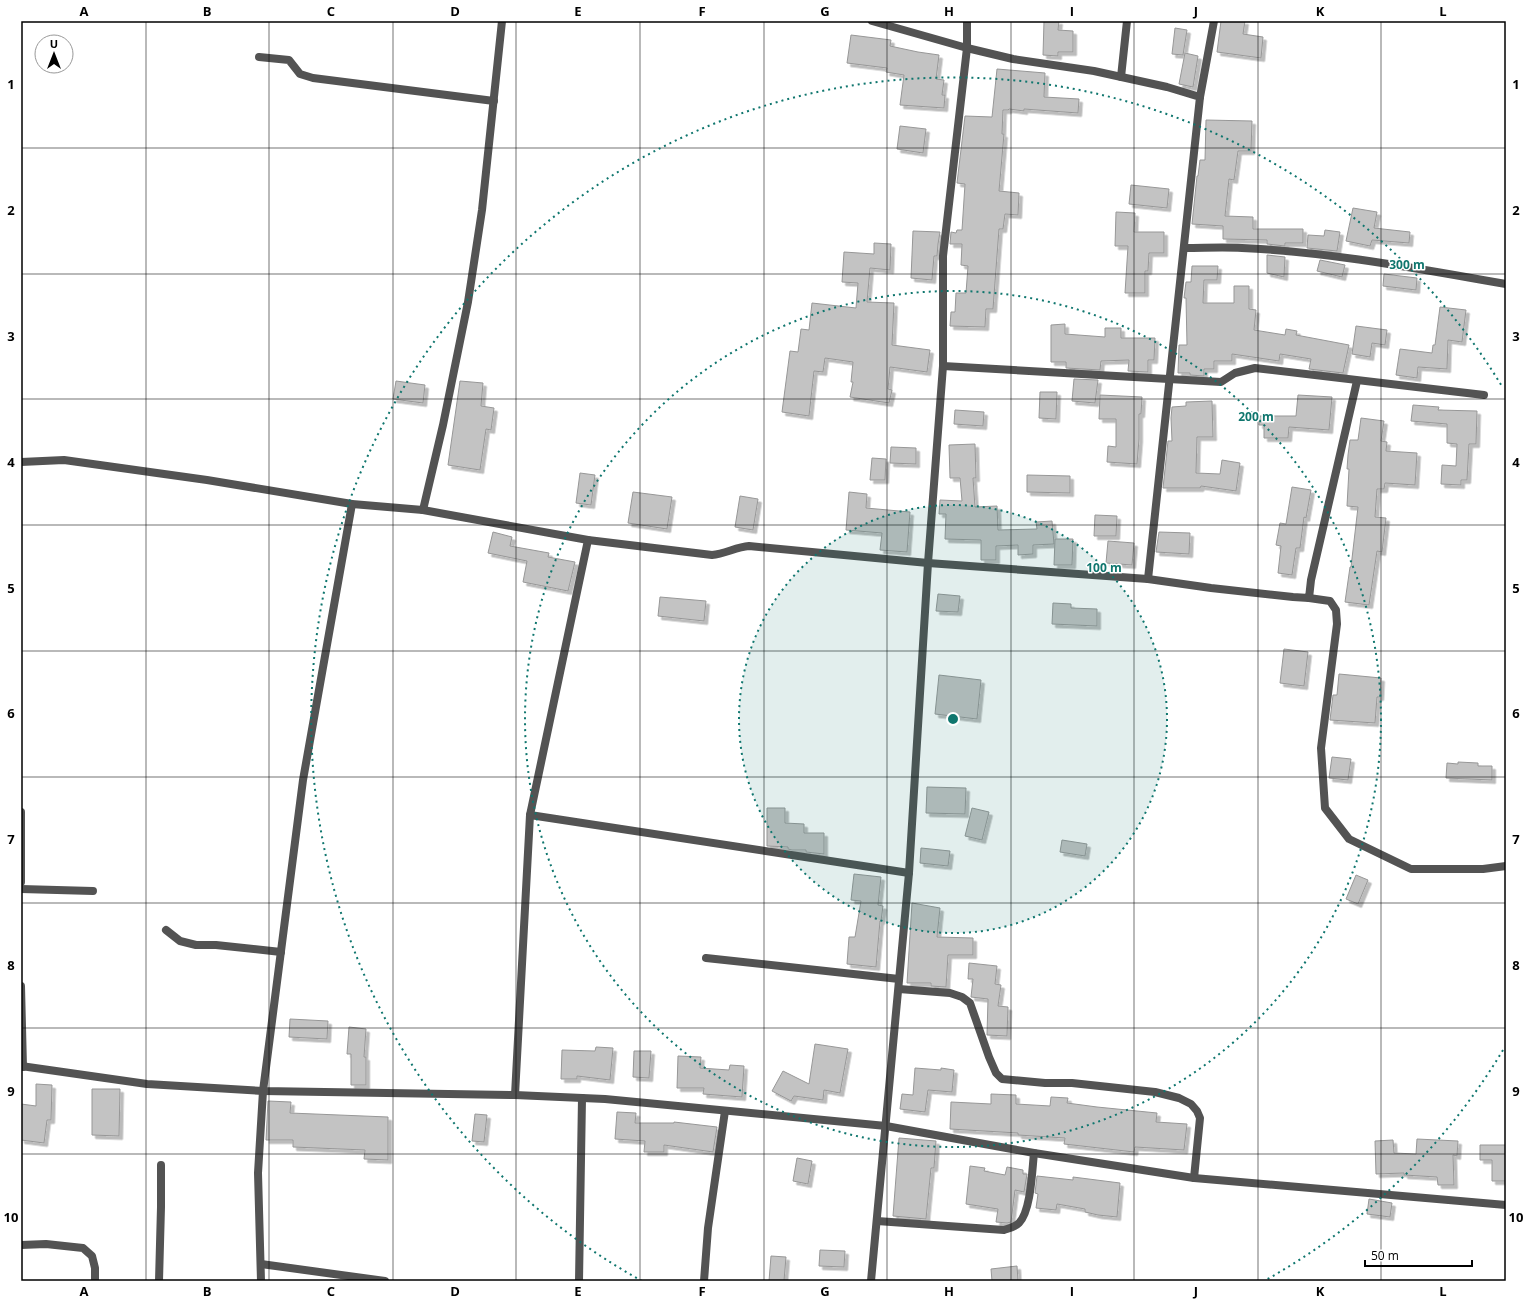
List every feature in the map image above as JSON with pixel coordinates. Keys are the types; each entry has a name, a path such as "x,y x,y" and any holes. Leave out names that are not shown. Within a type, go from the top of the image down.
{"street":[{"path":"423,510 443,426 468,302 482,210 502,21"},
{"path":"872,21 967,48 1013,59 1094,71 1166,87 1200,97"},
{"path":"871,1281 909,873 928,563 943,366 943,256 967,48 968,21"},
{"path":"1121,77 1127,21"},
{"path":"1148,579 1171,379 1200,97 1214,21"},
{"path":"259,57 289,60 300,74 312,78 494,101"},
{"path":"1185,248 1242,248 1307,253 1378,262 1506,284"},
{"path":"943,366 1222,382 1235,373 1255,368 1484,395"},
{"path":"1310,598 1311,580 1357,381"},
{"path":"21,462 64,460 207,480 352,504 423,510 588,540 712,555 724,554 742,546 749,546 928,563 1148,579 1211,588 1330,601 1336,610 1337,624 1321,748 1325,808 1349,838 1411,869 1483,869 1506,866"},
{"path":"261,1281 258,1173 263,1091 303,780 352,504"},
{"path":"515,1095 530,815 588,540"},
{"path":"21,812 21,882"},
{"path":"530,815 909,873"},
{"path":"21,889 93,891"},
{"path":"166,930 180,941 196,945 216,945 281,952"},
{"path":"706,958 900,979"},
{"path":"21,986 22,1067 147,1084 263,1091 515,1095 582,1098 725,1111 886,1126 1034,1153 1194,1178 1506,1205"},
{"path":"898,989 950,993 962,997 970,1003 989,1057 996,1073 1002,1079 1045,1083 1072,1083 1155,1092 1179,1098 1191,1104 1197,1111 1200,1118 1194,1178"},
{"path":"579,1281 582,1098"},
{"path":"704,1281 708,1228 725,1111"},
{"path":"877,1220 1004,1230 1011,1228 1017,1225 1027,1209 1034,1153"},
{"path":"159,1281 161,1165"},
{"path":"21,1244 46,1244 83,1248 92,1256 94,1281"},
{"path":"261,1264 384,1281"}],"building":[{"path":"1044,21 1059,21 1058,30 1073,31 1073,52 1058,52 1058,56 1043,55"},
{"path":"1221,21 1245,21 1243,34 1263,37 1261,58 1217,52"},
{"path":"1175,28 1187,30 1183,55 1172,54"},
{"path":"851,35 891,40 890,46 939,55 936,79 944,80 942,95 945,95 944,108 900,105 904,75 886,72 887,68 847,63"},
{"path":"1185,53 1198,56 1193,87 1179,84"},
{"path":"997,69 1045,73 1044,97 1079,99 1078,113 1024,109 1024,111 1009,109 1003,110 1002,134 1004,134 999,191 1019,193 1018,215 1005,214 1003,229 999,229 993,309 986,309 985,327 950,326 951,312 955,312 956,293 966,293 968,266 961,265 962,244 950,244 951,232 956,233 957,230 962,230 965,184 957,183 965,116 992,117"},
{"path":"1206,120 1252,121 1251,151 1238,151 1234,180 1229,179 1225,216 1253,217 1253,229 1303,229 1303,243 1285,243 1285,246 1267,244 1267,240 1223,239 1223,226 1192,224 1200,160 1205,160"},
{"path":"900,126 926,129 923,153 897,149"},
{"path":"1131,185 1169,189 1167,208 1129,204"},
{"path":"1353,208 1377,212 1374,228 1410,232 1409,243 1372,240 1370,246 1346,241"},
{"path":"1116,212 1135,213 1134,232 1164,232 1164,253 1149,253 1148,271 1145,271 1145,293 1125,293 1128,246 1115,246"},
{"path":"1325,230 1340,232 1337,251 1307,248 1308,235 1324,236"},
{"path":"913,231 940,232 937,256 934,256 932,280 911,278"},
{"path":"874,243 891,244 890,270 870,268 867,302 894,303 892,345 930,350 927,372 890,367 888,389 892,390 889,403 850,397 853,382 851,382 853,362 825,358 823,372 814,371 809,416 782,412 790,351 798,352 801,329 809,330 812,303 856,308 858,283 842,282 844,252 874,254"},
{"path":"1267,255 1285,257 1284,277 1267,273"},
{"path":"1320,260 1345,265 1342,277 1317,271"},
{"path":"1192,266 1218,266 1217,280 1204,280 1203,303 1234,303 1234,286 1249,286 1249,309 1256,310 1254,330 1285,335 1286,329 1297,331 1296,335 1349,345 1343,373 1309,369 1311,359 1280,354 1279,361 1232,354 1232,361 1214,361 1214,369 1204,369 1204,376 1190,375 1190,373 1178,373 1179,345 1187,345 1186,298 1184,298 1186,282 1191,282"},
{"path":"1384,274 1417,278 1416,290 1383,286"},
{"path":"1440,307 1466,310 1462,342 1448,340 1447,369 1418,367 1417,378 1396,375 1400,349 1432,353 1433,345 1435,345"},
{"path":"1065,324 1065,334 1105,337 1105,328 1121,328 1121,338 1155,338 1154,360 1148,360 1148,372 1128,371 1129,360 1101,361 1100,370 1066,368 1066,362 1051,362 1051,325"},
{"path":"1356,326 1387,330 1385,345 1372,343 1370,357 1352,354"},
{"path":"1074,379 1098,380 1095,403 1072,401"},
{"path":"396,381 425,385 423,403 393,399"},
{"path":"460,381 483,383 481,406 494,408 491,430 486,429 480,470 448,465"},
{"path":"1040,392 1057,392 1056,419 1039,418"},
{"path":"1100,395 1142,397 1141,414 1139,414 1137,464 1107,462 1108,446 1116,447 1116,419 1099,419"},
{"path":"1298,395 1332,397 1329,430 1289,427 1288,438 1264,438 1264,425 1259,425 1260,416 1296,416"},
{"path":"1212,401 1213,437 1197,437 1196,473 1220,474 1222,460 1240,463 1236,491 1201,486 1200,488 1163,488 1168,441 1172,441 1172,407 1186,406 1186,402"},
{"path":"1413,405 1439,407 1438,410 1477,411 1476,444 1469,444 1467,480 1461,480 1461,485 1441,484 1442,465 1456,466 1457,444 1447,443 1447,424 1411,421"},
{"path":"955,410 984,412 983,426 954,424"},
{"path":"1361,418 1384,421 1381,441 1387,442 1386,451 1417,453 1415,485 1385,483 1384,489 1377,489 1375,517 1386,518 1382,552 1377,551 1369,605 1345,602 1358,507 1347,506 1349,469 1347,469 1348,455 1350,440 1358,440"},
{"path":"975,444 976,478 973,478 975,507 997,506 998,530 1037,529 1036,522 1052,521 1054,544 1033,545 1033,554 1018,555 1018,545 996,546 996,560 981,560 981,540 945,539 946,514 939,514 940,500 962,501 960,478 950,478 949,445"},
{"path":"891,447 916,448 916,464 890,463"},
{"path":"872,458 886,459 885,480 870,480"},
{"path":"580,473 595,475 591,505 576,503"},
{"path":"1027,475 1070,476 1070,493 1027,492"},
{"path":"1292,487 1311,490 1306,518 1304,517 1300,548 1296,548 1292,575 1278,573 1281,546 1276,545 1280,523 1286,524"},
{"path":"633,492 672,497 667,529 628,523"},
{"path":"849,492 867,494 866,508 910,512 907,552 880,550 882,533 846,530"},
{"path":"740,496 758,499 753,530 735,527"},
{"path":"1095,515 1117,516 1116,536 1094,536"},
{"path":"493,532 512,537 510,546 549,553 548,557 575,562 568,591 523,582 527,561 488,553"},
{"path":"1159,532 1190,533 1189,554 1156,552"},
{"path":"1055,539 1073,539 1072,565 1054,565"},
{"path":"1108,541 1134,543 1132,565 1106,563"},
{"path":"938,594 960,596 958,612 936,611"},
{"path":"660,597 706,601 704,621 658,616"},
{"path":"1053,603 1071,604 1071,608 1097,609 1097,626 1052,624"},
{"path":"1284,649 1308,652 1304,686 1280,683"},
{"path":"1339,674 1381,678 1380,697 1377,697 1375,723 1330,720 1333,695 1337,695"},
{"path":"939,675 981,680 977,719 935,714"},
{"path":"1332,757 1351,759 1348,780 1329,778"},
{"path":"1458,762 1478,763 1478,766 1492,766 1492,780 1446,778 1447,763 1458,764"},
{"path":"927,787 966,788 965,814 926,813"},
{"path":"767,808 785,808 785,823 804,824 804,833 824,833 824,854 806,852 806,850 792,850 788,849 788,847 767,846"},
{"path":"972,808 989,812 982,840 965,836"},
{"path":"1062,840 1087,844 1085,856 1060,852"},
{"path":"921,848 950,851 948,866 920,863"},
{"path":"854,874 881,877 878,905 883,906 880,921 876,967 847,964 849,937 855,937 861,901 851,900"},
{"path":"1356,875 1368,880 1358,904 1346,899"},
{"path":"912,903 940,908 937,937 973,938 973,955 948,955 946,987 931,986 931,983 907,983"},
{"path":"969,963 997,966 995,984 1001,985 998,1006 1008,1007 1007,1036 987,1035 988,999 971,997 973,979 968,979"},
{"path":"290,1019 328,1021 327,1039 289,1037"},
{"path":"349,1027 366,1029 364,1057 366,1057 366,1085 351,1085 351,1054 347,1054"},
{"path":"815,1044 848,1049 840,1093 824,1090 823,1100 794,1096 791,1101 772,1091 783,1071 809,1084"},
{"path":"596,1047 613,1048 610,1080 577,1076 577,1079 561,1079 562,1050 595,1051"},
{"path":"634,1051 651,1051 649,1078 633,1077"},
{"path":"678,1056 701,1057 700,1068 729,1070 730,1065 744,1066 742,1097 703,1094 704,1088 677,1088"},
{"path":"915,1068 941,1070 941,1068 954,1070 952,1092 928,1090 925,1112 900,1109 902,1094 913,1095"},
{"path":"36,1084 52,1085 51,1120 47,1120 44,1143 21,1140 21,1104 36,1106"},
{"path":"92,1089 120,1089 119,1136 92,1135"},
{"path":"991,1094 1016,1095 1016,1104 1050,1106 1051,1097 1068,1098 1067,1103 1157,1113 1156,1122 1187,1124 1184,1150 1135,1147 1134,1152 1064,1144 1065,1138 1018,1135 1018,1133 950,1129 951,1102 991,1104"},
{"path":"268,1101 291,1102 290,1113 388,1117 388,1160 364,1159 365,1150 293,1147 293,1140 266,1140"},
{"path":"617,1112 636,1113 635,1123 674,1122 717,1127 713,1152 664,1145 664,1152 644,1152 645,1141 615,1139"},
{"path":"475,1114 487,1115 484,1142 472,1141"},
{"path":"899,1138 936,1141 934,1168 931,1168 926,1219 893,1216"},
{"path":"1417,1139 1458,1141 1457,1156 1453,1155 1454,1185 1438,1185 1437,1177 1404,1175 1404,1173 1376,1174 1375,1141 1393,1140 1394,1153 1416,1154"},
{"path":"1480,1145 1506,1145 1506,1181 1492,1181 1492,1160 1480,1160"},
{"path":"797,1158 812,1161 808,1184 793,1181"},
{"path":"970,1166 985,1168 984,1171 1005,1175 1007,1167 1023,1170 1023,1174 1027,1174 1024,1192 1015,1190 1011,1222 996,1222 998,1209 966,1204"},
{"path":"1037,1176 1073,1180 1073,1177 1120,1183 1117,1217 1098,1215 1085,1212 1085,1209 1057,1204 1056,1210 1036,1208 1038,1194 1035,1193"},
{"path":"1369,1199 1392,1203 1390,1217 1367,1214"},
{"path":"820,1250 845,1251 844,1267 819,1266"},
{"path":"771,1256 786,1257 784,1281 769,1281"},
{"path":"1017,1266 1018,1281 992,1281 991,1269"}]}
